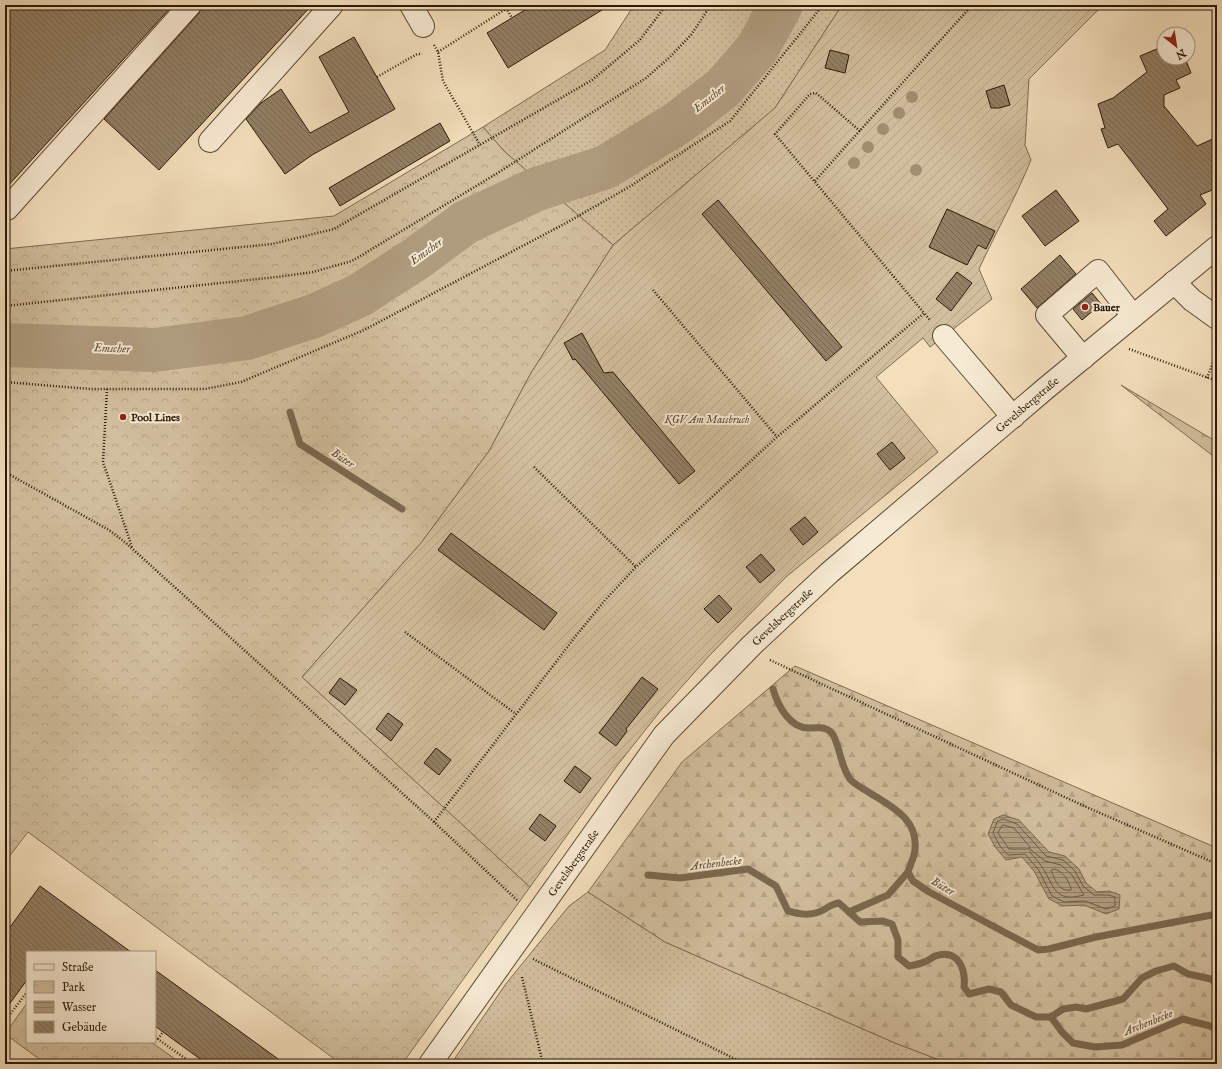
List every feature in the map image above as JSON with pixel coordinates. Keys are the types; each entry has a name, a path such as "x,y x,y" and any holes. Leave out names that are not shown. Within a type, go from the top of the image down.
{"street":[{"path":"7,209 190,5"},
{"path":"210,141 332,5"},
{"path":"411,5 423,26"},
{"name":"Gevelsbergstraße","path":"430,1064 511,948 664,735 752,645 829,573 1083,358 1217,247"},
{"path":"1083,358 1047,315 1098,271 1133,316"},
{"path":"1174,282 1192,300 1217,318"},
{"path":"944,336 1013,417"}],"path":[{"path":"438,52 512,5"},
{"path":"5,271 272,244 334,229 592,80 640,40 666,5"},
{"path":"5,306 277,277 314,272 352,260 496,174 646,78 669,58 691,35 711,5"},
{"path":"5,382 107,389 205,389 241,382 364,330 560,227 630,187 730,121 823,5"},
{"path":"815,181 972,5"},
{"path":"506,8 512,18"},
{"path":"423,26 438,52 443,81 480,145"},
{"path":"377,77 417,54 422,54"},
{"path":"860,131 816,93 810,94 775,134 944,336"},
{"path":"653,290 777,436"},
{"path":"434,822 605,600 636,567 777,436 924,313"},
{"path":"1109,337 1136,353 1217,381"},
{"path":"1207,378 1217,352"},
{"path":"107,389 103,462 133,549"},
{"path":"534,467 636,567"},
{"path":"5,472 109,530 133,549 434,822 534,916"},
{"path":"405,632 516,714"},
{"path":"752,645 773,662 1084,806 1217,864"},
{"path":"511,948 524,981 543,1064"},
{"path":"511,948 745,1064"},
{"path":"5,1021 26,993"},
{"path":"163,1032 158,1039 193,1064"}],"green space":[{"path":"634,5 842,5 775,108 613,245 505,152 483,127 605,50"},
{"name":"KGV Am Massbruch","path":"842,5 1103,5 1029,79 1025,145 1031,160 979,269 992,299 930,347 923,338 876,377 938,452 786,577 710,655 662,709 616,767 530,887 302,677 421,543 489,451 531,373 613,245 775,108"},
{"path":"483,127 505,152 613,245 531,373 489,451 421,543 302,677 530,887 402,1064 341,1064 28,832 5,862 5,249 334,216"},
{"path":"1121,385 1217,442 1217,459"},
{"path":"795,666 1217,848 1217,1064 950,1064 895,1043 665,942 588,892 682,762"},
{"path":"588,892 665,942 895,1043 950,1064 451,1064 505,985 569,906"},
{"path":"26,1004 26,1043 152,1043 182,1064 46,1064 5,1034"}],"water":[{"path":"1003,815 1019,820 1049,852 1065,856 1079,869 1086,883 1097,892 1109,891 1120,895 1119,909 1106,914 1084,905 1063,906 1049,899 1034,871 1022,857 1006,860 996,848 988,834 994,819"}],"building":[{"path":"5,5 173,5 5,189"},
{"path":"202,5 312,5 159,170 104,119 199,13"},
{"path":"533,5 610,5 508,68 487,33"},
{"path":"354,37 395,109 312,155 285,174 246,119 261,103 281,89 310,133 349,112 319,57"},
{"path":"1156,49 1156,66 1188,66 1191,73 1176,80 1180,88 1164,95 1164,106 1197,146 1217,137 1217,188 1200,195 1206,204 1166,236 1154,221 1168,209 1118,144 1108,148 1101,129 1105,128 1098,104 1113,98 1147,72 1140,56"},
{"path":"830,50 849,55 845,73 825,68"},
{"path":"1004,85 1010,105 999,108 991,108 986,91"},
{"path":"440,123 450,141 340,206 329,188"},
{"path":"1056,190 1079,221 1045,246 1022,216"},
{"path":"718,200 842,347 826,361 702,214"},
{"path":"947,209 995,231 986,249 978,245 967,265 929,247"},
{"path":"1060,255 1076,274 1037,308 1021,289"},
{"path":"957,272 972,283 951,311 936,299"},
{"path":"1092,293 1101,304 1082,320 1073,309"},
{"path":"582,333 604,373 613,372 695,471 679,484 575,359 573,360 564,343"},
{"path":"892,442 905,458 890,470 877,454"},
{"path":"805,517 818,532 803,545 790,529"},
{"path":"451,533 557,613 544,630 438,550"},
{"path":"761,554 775,570 760,583 746,567"},
{"path":"719,595 732,609 718,623 704,609"},
{"path":"642,677 658,689 626,729 627,731 616,746 599,733"},
{"path":"340,678 357,690 345,705 329,693"},
{"path":"388,713 403,724 391,741 376,729"},
{"path":"436,748 451,760 439,775 424,763"},
{"path":"575,766 591,778 580,793 564,781"},
{"path":"540,814 556,826 545,841 529,829"},
{"path":"40,886 130,951 26,951 26,981 5,1010 5,934"},
{"path":"156,971 285,1064 207,1064 156,1027"}],"waterway":[{"name":"Emscher","path":"5,345 154,350 247,338 314,316 360,295 417,258 466,222 537,189 606,167 679,122 723,88 757,49 781,5"},
{"name":"Büter","path":"264,332 266,346"},
{"name":"Büter","path":"290,412 300,444 402,509"},
{"name":"Büter","path":"773,689 778,702 791,721 796,725 803,727 823,728 831,732 834,736 844,767 850,779 857,785 887,803 908,822 915,839 915,852 908,872 913,881 929,892 1038,950 1049,949 1096,937 1217,914"},
{"name":"Archenbecke","path":"648,875 680,878 748,869 776,886 788,911 800,914 811,914 819,912 833,904 839,903 860,922 883,921 892,924 898,940 898,957 909,966 925,962 935,956 943,954 950,955 955,958 962,967 964,973 964,987 969,994 989,989 1001,992 1011,1005 1036,1017 1051,1017 1062,1032 1073,1043 1095,1047 1122,1045 1183,1019 1210,1026 1217,1030"},
{"path":"849,912 888,895 908,872"},
{"path":"1051,1017 1063,1009 1076,1007 1086,1009 1123,999 1142,978 1156,971 1174,966 1188,974 1211,979 1217,984"}],"place":[{"name":"Bauer","path":"1085,307"},
{"name":"Pool Lines","path":"123,417"}]}
